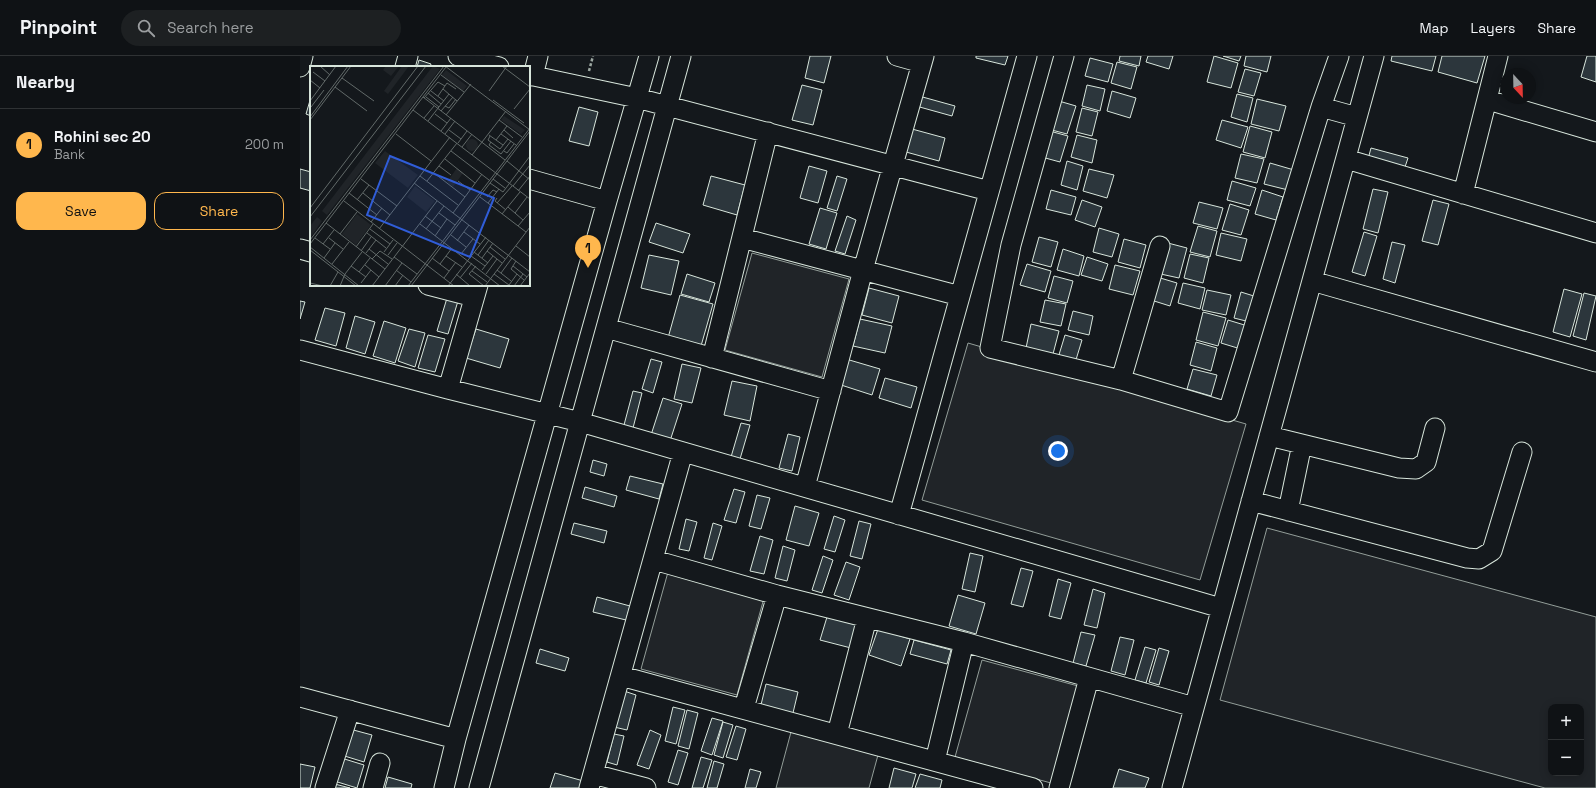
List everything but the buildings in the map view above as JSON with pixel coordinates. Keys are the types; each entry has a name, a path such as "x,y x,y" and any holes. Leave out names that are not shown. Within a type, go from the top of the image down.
{"street":[{"path":"300,67 303,56"},
{"path":"405,66 408,56"},
{"path":"458,56 495,66"},
{"path":"538,56 531,76 637,98 990,191"},
{"path":"444,788 456,739 649,56"},
{"path":"479,788 681,56"},
{"path":"805,487 863,270 923,60 897,56"},
{"path":"899,515 1027,56"},
{"path":"1064,56 1011,245 990,348 1121,380 1228,412 1338,56"},
{"path":"1172,788 1374,56"},
{"path":"1463,194 1498,56"},
{"path":"1488,100 1596,132"},
{"path":"1321,107 1357,117"},
{"path":"712,358 768,132"},
{"path":"1346,159 1596,233"},
{"path":"530,179 607,201"},
{"path":"742,238 960,296"},
{"path":"1121,380 1160,246"},
{"path":"300,249 310,252"},
{"path":"1312,281 1596,362"},
{"path":"436,286 476,291 448,390"},
{"path":"606,328 831,391"},
{"path":"300,350 448,390 580,422 1221,608"},
{"path":"1269,436 1399,468 1416,469 1426,462 1435,428"},
{"path":"1288,510 1302,444"},
{"path":"646,788 591,781 683,452"},
{"path":"1251,501 1467,558 1479,559 1492,551 1522,452"},
{"path":"654,560 777,595 964,642 1194,707"},
{"path":"744,708 777,595"},
{"path":"837,734 867,618"},
{"path":"935,761 964,642"},
{"path":"621,676 744,708 1033,788"},
{"path":"1059,788 1089,678"},
{"path":"300,697 456,739"},
{"path":"324,788 350,710"},
{"path":"373,788 380,763"}],"shaded area":[{"path":"752,253 849,279 822,377 725,350"},
{"path":"968,343 1246,424 1200,580 922,500"},
{"path":"1267,528 1596,617 1596,788 1545,788 1220,700"},
{"path":"668,572 764,598 737,695 641,669"},
{"path":"982,660 1078,686 1051,783 955,757"},
{"path":"791,732 878,755 869,788 776,788"}],"place":[{"name":"Rohini sec 20","path":"588,268"}]}
